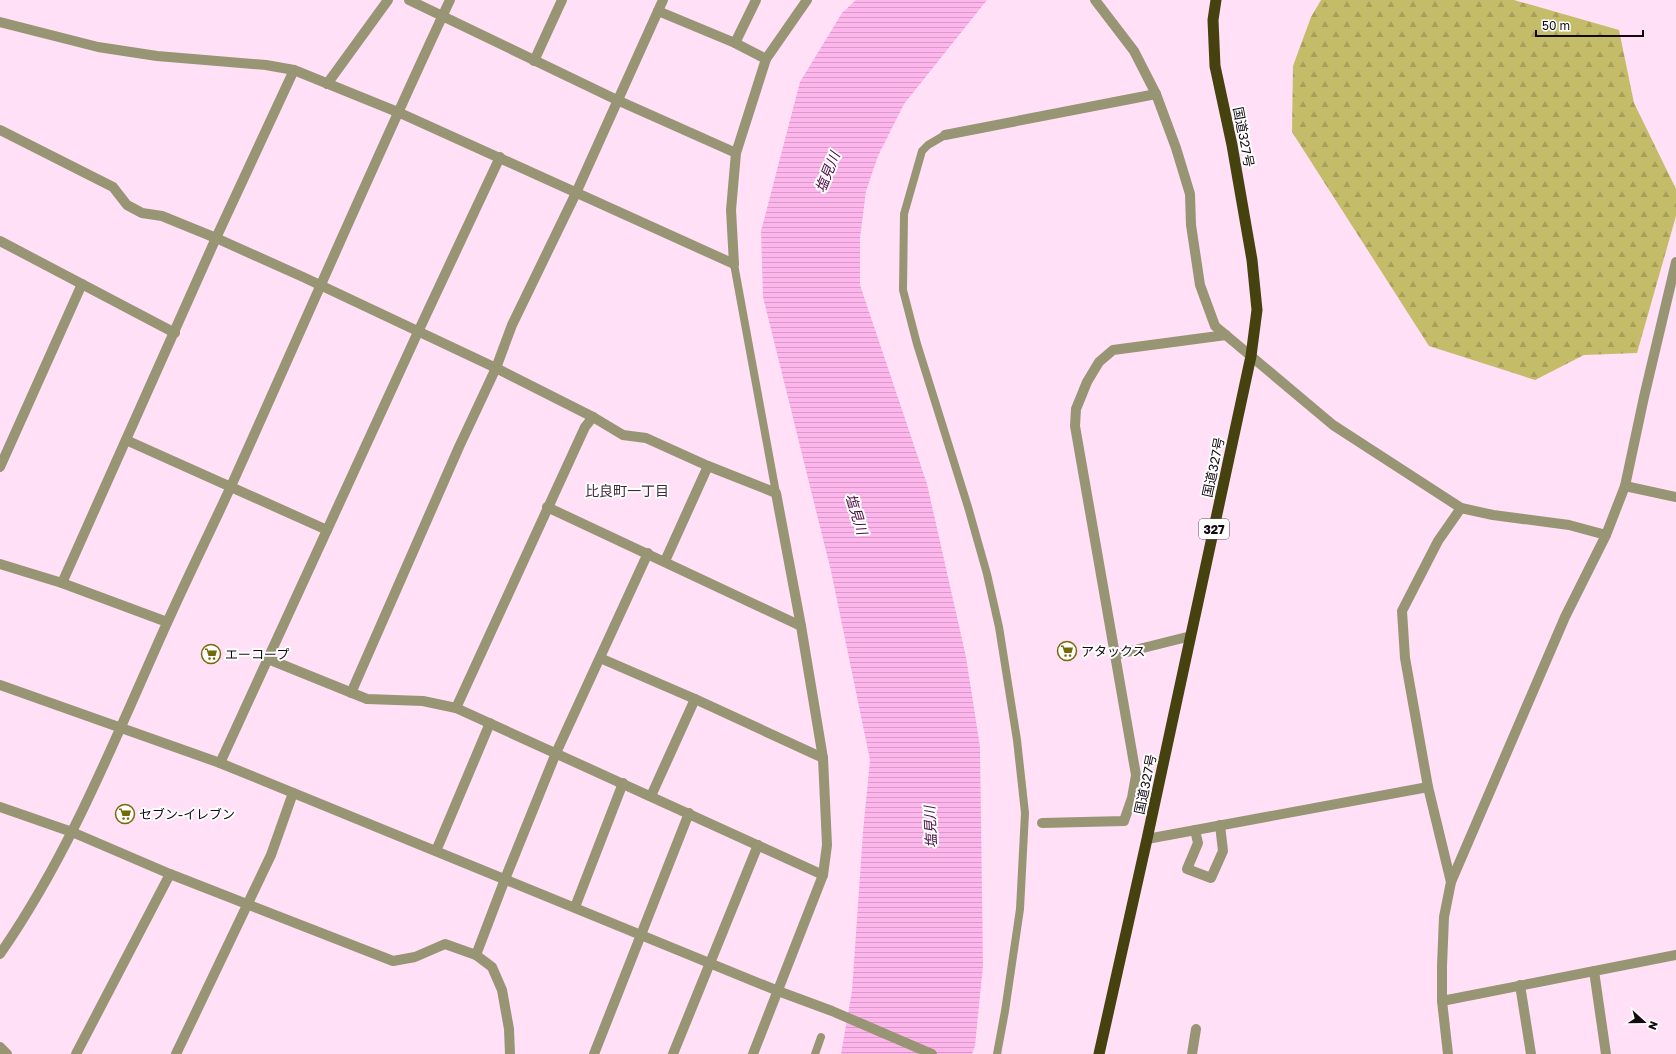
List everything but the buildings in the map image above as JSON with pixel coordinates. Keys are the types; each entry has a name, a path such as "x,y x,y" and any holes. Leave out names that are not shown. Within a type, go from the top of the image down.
{"highway":[{"name":"国道327号","path":"1099,1054 1251,356 1257,310 1249,245 1232,145 1215,66 1213,20 1216,0"}],"street":[{"path":"327,84 388,0"},
{"path":"409,0 617,100 736,153"},
{"path":"0,954 26,917 72,832 121,728 167,622 231,486 450,0"},
{"path":"534,61 562,0"},
{"path":"351,693 459,447 496,368 512,325 576,193 663,0"},
{"path":"735,43 756,0"},
{"path":"0,22 98,47 157,56 266,65 294,70 400,112 734,264 731,210 736,153 766,59 807,0"},
{"path":"1095,0 1134,51 1156,94 1176,148 1190,194 1191,225 1200,285 1215,326 1333,425 1461,508 1493,515 1569,525 1606,535"},
{"path":"658,11 735,43 766,59"},
{"path":"62,583 175,333 216,238 294,70"},
{"path":"945,135 1156,94"},
{"path":"0,130 113,188 127,205 142,213 162,216 216,238 496,368 593,417 623,435 646,438 776,494 801,626 822,758 827,845 823,874 753,1054"},
{"path":"220,763 500,157"},
{"path":"0,241 175,333"},
{"path":"1448,1054 1442,1001 1444,917 1451,882 1565,617 1606,535 1625,486 1644,397 1676,262"},
{"path":"0,468 82,284"},
{"path":"1042,823 1124,821 1132,798 1136,775 1075,426 1076,409 1087,382 1099,362 1113,350 1226,335"},
{"path":"456,708 547,507 586,427 593,417"},
{"path":"126,440 327,530"},
{"path":"665,561 708,466"},
{"path":"1625,486 1676,497"},
{"path":"547,507 801,626"},
{"path":"1451,882 1428,786 1405,658 1402,611 1438,542 1461,508"},
{"path":"476,955 556,753 648,553"},
{"path":"0,564 62,583 167,622"},
{"path":"1115,655 1191,636"},
{"path":"600,658 695,699 822,758"},
{"path":"268,659 367,699 423,701 456,708 823,874"},
{"path":"0,685 220,763 642,934 778,991 832,1011 932,1054"},
{"path":"651,796 695,699"},
{"path":"436,851 490,723"},
{"path":"575,907 623,783"},
{"path":"1147,839 1428,786"},
{"path":"176,1054 271,855 293,793"},
{"path":"0,807 72,832 170,874 393,960 415,958 445,944 476,955 492,967 502,990 509,1029 510,1054"},
{"path":"594,1054 689,813"},
{"path":"1195,830 1198,844 1187,869 1211,878 1223,851 1220,825"},
{"path":"673,1054 758,845"},
{"path":"76,1054 170,874"},
{"path":"1442,1001 1676,955"},
{"path":"1594,971 1606,1054"},
{"path":"1520,986 1531,1054"},
{"path":"1192,1054 1196,1029"},
{"path":"0,1047 7,1054"}],"lane":[{"path":"945,135 928,145 922,152 904,214 903,290 916,344 968,507 987,574 999,627 1017,740 1025,813 1020,910 997,1054"},
{"path":"734,264 776,494"},
{"path":"815,1054 821,1037"}],"green space":[{"path":"1321,0 1514,0 1619,30 1634,103 1676,189 1676,216 1637,353 1584,355 1535,380 1429,346 1292,132 1293,66 1311,17"}],"water":[{"name":"塩見川","path":"856,0 987,0 904,104 878,156 866,191 860,238 860,285 927,484 966,657 980,747 983,966 975,1046 972,1054 841,1054 852,991 863,832 870,760 831,571 763,297 761,231 800,82 842,13"}],"place":[{"name":"アタックス","path":"1067,651"},
{"name":"エーコープ","path":"211,654"},
{"name":"セブン-イレブン","path":"125,814"}],"district":[{"name":"比良町一丁目","path":"627,490"}]}
